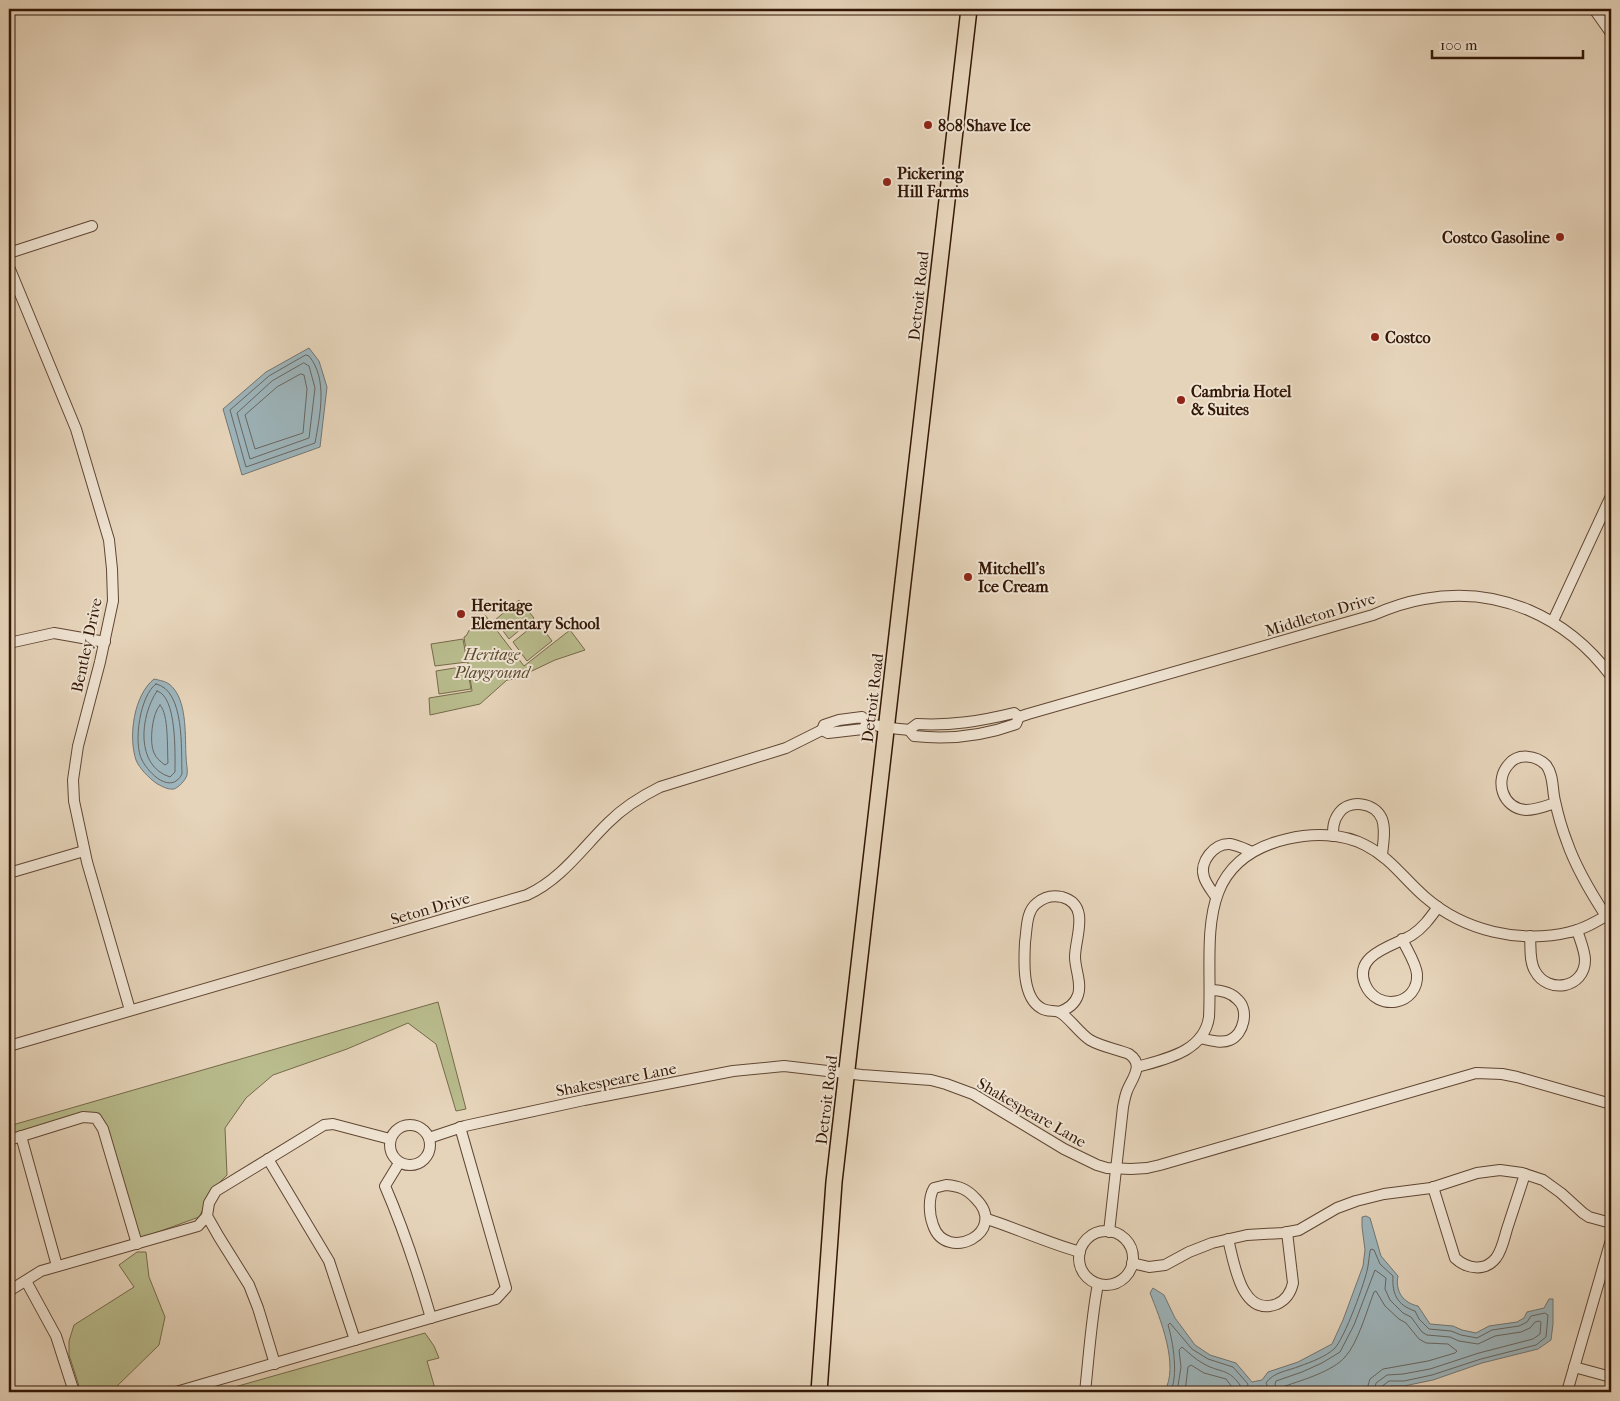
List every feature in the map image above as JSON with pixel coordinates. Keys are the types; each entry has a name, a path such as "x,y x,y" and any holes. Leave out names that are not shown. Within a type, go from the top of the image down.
{"main road":[{"name":"Detroit Road","path":"819,1392 834,1182 969,9"}],"street":[{"path":"1594,9 1611,33"},
{"path":"9,253 92,226"},
{"name":"Bentley Drive","path":"9,267 76,430 108,533 113,587 112,601 105,642 78,746 73,780 74,800 84,851 130,1010"},
{"path":"1553,621 1611,496"},
{"name":"Middleton Drive","path":"886,728 909,730 917,724 965,724 1014,713 1019,717 1425,598 1458,596 1495,600 1524,608 1553,621 1583,643 1611,676"},
{"path":"9,643 54,633 105,642"},
{"name":"Seton Drive","path":"9,1046 527,895 555,878 611,820 633,802 660,786 786,748 822,730 824,725 839,720 862,717 868,722 886,728"},
{"path":"1137,1067 1182,1053 1200,1038 1208,1026 1210,930 1216,897 1231,871 1252,852 1278,841 1305,836 1333,836 1364,844 1391,862 1424,896 1438,907 1455,918 1496,933 1513,936 1562,934 1577,930 1609,914 1598,903 1572,853 1556,803 1551,775 1546,765 1529,757 1516,758 1505,769 1500,784 1501,790 1509,802 1520,809 1527,810 1556,803"},
{"path":"1333,836 1334,822 1340,811 1352,805 1364,805 1374,809 1381,817 1384,830 1382,855"},
{"path":"1216,897 1203,876 1204,864 1210,852 1228,844 1252,852"},
{"path":"9,873 84,851"},
{"path":"1059,1012 1071,1006 1078,994 1075,958 1080,924 1079,916 1072,904 1065,898 1055,896 1046,898 1032,908 1029,916 1025,949 1028,996 1040,1008 1059,1012 1091,1040 1133,1057 1137,1067 1135,1077 1127,1090 1123,1107 1109,1232"},
{"path":"1402,939 1416,972 1416,982 1413,990 1402,1000 1382,1001 1370,994 1363,979 1370,957 1402,939 1411,935 1425,924 1438,907"},
{"path":"1530,936 1534,970 1552,986 1560,986 1569,984 1576,979 1584,968 1585,960 1577,930"},
{"path":"1200,1038 1221,1042 1230,1040 1239,1032 1244,1021 1243,1007 1240,1001 1228,993 1210,990"},
{"name":"Shakespeare Lane","path":"429,1138 460,1127 574,1102 733,1070 784,1066 931,1080 956,1086 988,1102 1077,1156 1097,1165 1116,1168 1147,1168 1160,1165 1476,1074 1502,1074 1517,1077 1611,1104"},
{"path":"9,1140 83,1117 96,1118 103,1129 137,1244"},
{"path":"275,1364 258,1308 248,1285 208,1216 209,1203 216,1191 324,1125 333,1124 390,1140"},
{"path":"408,1125 419,1127 429,1138 429,1152 420,1163 410,1166 399,1163 391,1153 390,1140 398,1128 408,1125"},
{"path":"176,1392 496,1299 506,1288 460,1127"},
{"path":"20,1136 57,1266"},
{"path":"268,1159 329,1261 355,1340"},
{"path":"399,1163 385,1186 402,1226 431,1318"},
{"path":"1132,1263 1149,1267 1165,1265 1200,1247 1228,1239 1247,1235 1299,1230 1337,1208 1350,1203 1384,1194 1433,1187 1489,1171 1506,1170 1525,1174 1549,1183 1589,1217 1611,1223"},
{"path":"1433,1187 1455,1258 1474,1268 1483,1267 1492,1262 1500,1250 1525,1174"},
{"path":"960,1186 978,1200 987,1219 983,1228 973,1239 956,1244 942,1240 931,1220 930,1212 934,1188 960,1186"},
{"path":"9,1291 40,1271 198,1226 208,1216"},
{"path":"987,1219 1016,1228 1055,1245 1080,1252"},
{"path":"1109,1232 1120,1235 1129,1245 1132,1251 1132,1263 1127,1275 1122,1280 1110,1284 1098,1284 1091,1281 1082,1270 1080,1252 1083,1244 1093,1234 1109,1232"},
{"path":"1228,1239 1236,1270 1246,1295 1252,1302 1268,1305 1283,1301 1291,1289 1287,1232"},
{"path":"1567,1392 1611,1240"},
{"path":"26,1281 56,1336 74,1392"},
{"path":"1086,1392 1090,1324 1098,1284"},
{"path":"1574,1367 1611,1377"}],"green space":[{"path":"519,600 534,618 509,639 495,620"},
{"name":"Heritage Playground","path":"485,615 524,666 570,630 585,650 555,660 515,679 507,680 480,704 430,715 429,698 472,691 464,637 474,622"},
{"path":"538,622 552,641 527,661 513,642"},
{"path":"463,639 467,662 435,666 431,644"},
{"path":"467,666 471,689 439,694 436,671"},
{"path":"438,1002 466,1109 456,1111 436,1044 408,1023 347,1049 273,1075 246,1098 225,1128 227,1175 214,1188 199,1217 139,1239 99,1115 9,1136 9,1126"},
{"path":"137,1252 146,1252 149,1277 165,1317 159,1345 113,1390 108,1392 87,1392 79,1386 69,1355 69,1341 74,1325 134,1287 119,1265"},
{"path":"425,1333 434,1346 439,1358 427,1361 436,1392 217,1392"}],"water":[{"path":"309,348 319,361 327,387 320,447 242,475 223,409 266,372"},
{"path":"154,679 166,682 172,687 178,696 183,712 187,773 183,782 174,789 162,786 147,776 137,763 134,750 133,728 137,705 147,686"},
{"path":"1362,1217 1370,1218 1381,1256 1398,1276 1397,1281 1401,1295 1408,1302 1418,1306 1430,1324 1453,1326 1476,1333 1489,1326 1517,1322 1524,1318 1527,1312 1544,1308 1549,1299 1553,1299 1551,1340 1538,1349 1482,1363 1433,1380 1404,1386 1391,1386 1384,1391 1377,1392 1268,1392 1260,1386 1251,1390 1251,1392 1164,1392 1170,1370 1169,1356 1167,1342 1150,1293 1153,1288 1164,1295 1175,1318 1195,1345 1210,1355 1236,1363 1252,1382 1262,1380 1268,1372 1298,1362 1332,1344 1363,1266 1365,1250"}],"place":[{"name":"808 Shave Ice","path":"928,125"},
{"name":"Pickering Hill Farms","path":"887,182"},
{"name":"Costco Gasoline","path":"1560,237"},
{"name":"Costco","path":"1375,337"},
{"name":"Cambria Hotel & Suites","path":"1181,400"},
{"name":"Mitchell's Ice Cream","path":"968,577"},
{"name":"Heritage Elementary School","path":"461,614"}]}
